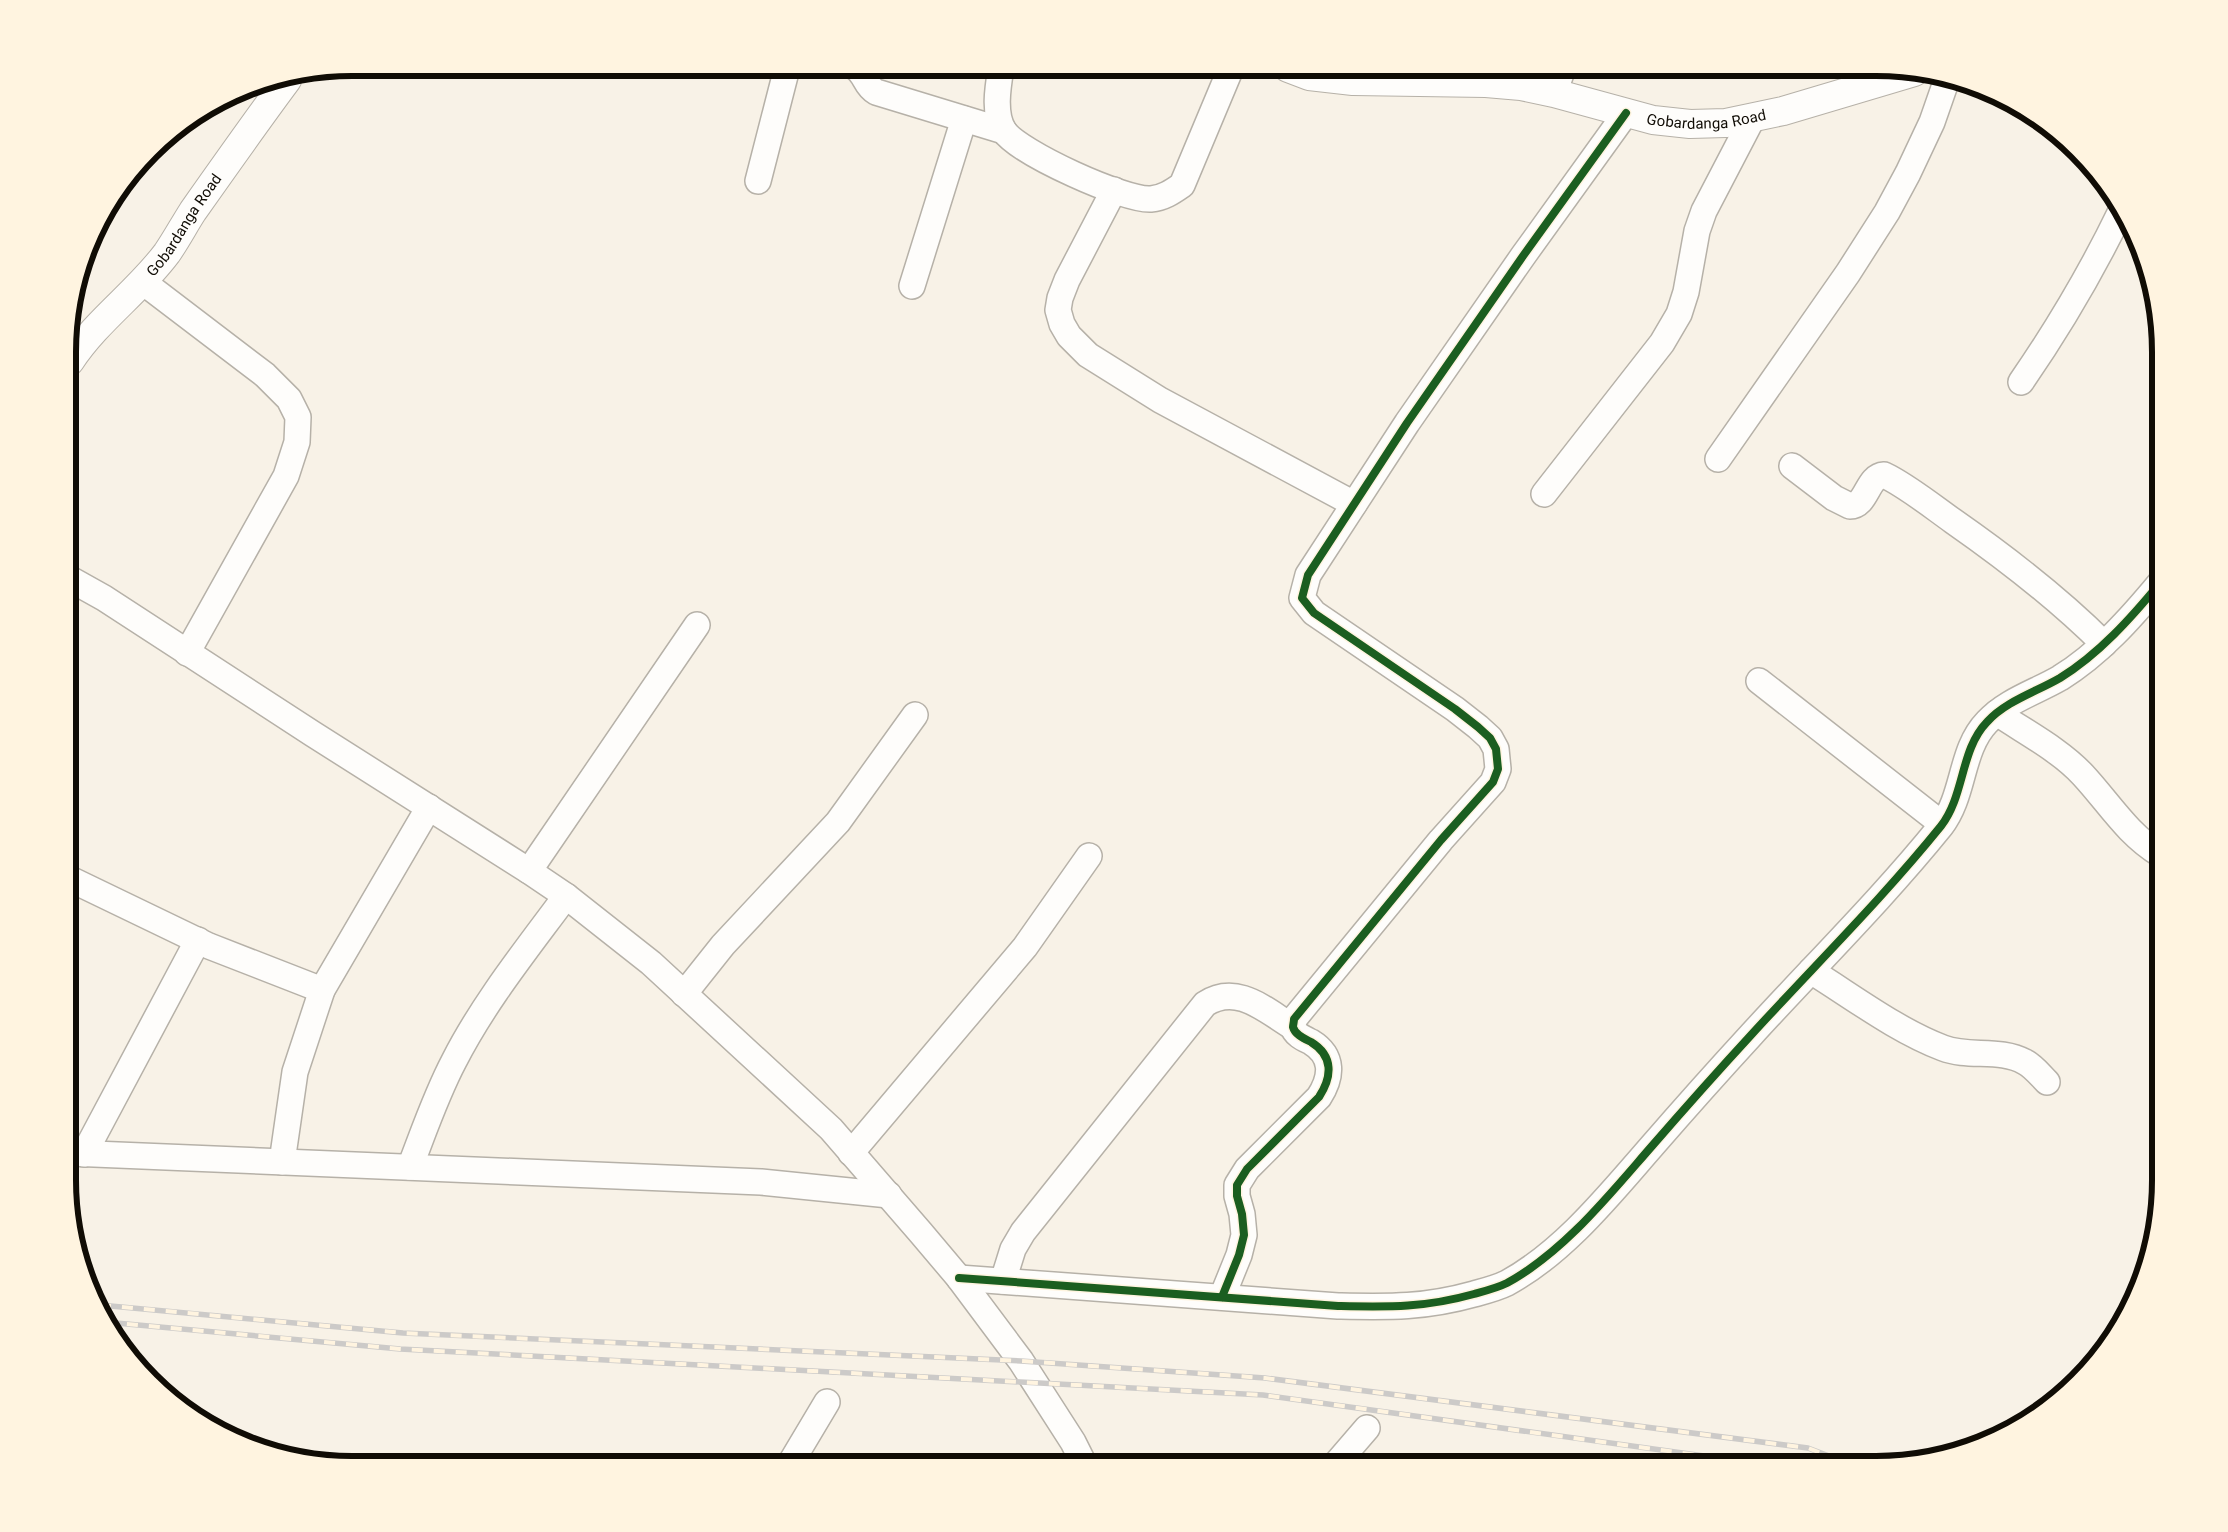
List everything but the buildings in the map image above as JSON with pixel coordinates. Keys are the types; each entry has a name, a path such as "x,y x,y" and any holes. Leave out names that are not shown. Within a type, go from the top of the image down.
{"main road":[{"name":"Gobardanga Road","path":"1309,76 1353,81 1447,76"},
{"name":"Gobardanga Road","path":"1471,76 1521,86 1558,80 1626,113 1654,120 1690,124 1726,123 1783,111 1856,78 1875,76"},
{"name":"Gobardanga Road","path":"76,351 97,325 142,282 167,253 192,213 283,86"}],"street":[{"path":"758,180 786,76"},
{"path":"864,76 869,88 876,92 1004,131"},
{"path":"1000,76 998,112 1004,131 1019,146 1035,156 1114,190 1150,199 1169,194 1182,185 1227,76"},
{"path":"1718,459 1848,273 1887,212 1932,122 1945,85"},
{"path":"1293,1027 1294,1019 1299,1012 1441,840 1494,782 1498,769 1496,750 1490,738 1478,727 1455,709 1314,613 1302,598 1308,575 1407,423 1626,113"},
{"path":"1544,494 1662,342 1679,314 1686,292 1697,231 1704,210 1753,117"},
{"path":"912,286 964,119"},
{"path":"1114,190 1060,298 1058,310 1062,324 1069,336 1088,355 1160,400 1354,504"},
{"path":"2021,382 2054,335 2117,218"},
{"path":"142,282 265,375 289,399 298,417 298,442 286,476 187,653"},
{"path":"1792,466 1834,498 1850,506 1859,503 1876,478 1881,475 1890,478 1976,537 2029,577 2076,616 2104,644"},
{"path":"76,582 104,598 529,871 566,896 651,963 831,1129 889,1195 959,1278 1021,1361 1080,1456"},
{"path":"959,1278 1338,1306 1411,1307 1442,1303 1505,1284 1555,1249 1617,1187 1752,1033 1811,971 1942,824 1956,800 1974,741 1985,724 1996,713 2059,678 2080,664 2104,644 2152,592"},
{"path":"529,871 698,625"},
{"path":"1759,681 1942,824"},
{"path":"1996,713 2056,753 2082,774 2118,820 2134,836 2152,848"},
{"path":"684,994 723,945 838,822 915,715"},
{"path":"282,1162 295,1072 322,990 429,807"},
{"path":"851,1153 1025,947 1088,856"},
{"path":"76,882 198,940 322,990"},
{"path":"410,1167 436,1099 454,1060 504,981 566,896"},
{"path":"198,940 77,1154 761,1182 889,1195"},
{"path":"1811,971 1928,1042 1956,1052 2003,1055 2017,1058 2026,1062 2047,1082"},
{"path":"1003,1281 1013,1249 1023,1232 1205,1004 1216,997 1229,994 1240,996 1293,1027 1297,1033 1323,1052 1330,1075 1327,1085 1319,1097 1248,1169 1237,1185 1237,1196 1242,1214 1244,1235 1239,1255 1222,1297"},
{"path":"795,1456 827,1402"},
{"path":"1343,1456 1367,1428"}],"railway":[{"path":"107,1306 403,1333 1021,1361 1265,1378 1808,1448 1829,1456"},
{"path":"116,1323 400,1349 1263,1395 1704,1456"}],"cycle path":[{"path":"1222,1297 1239,1255 1244,1235 1242,1214 1237,1196 1237,1185 1247,1169 1319,1097 1326,1082 1328,1067 1324,1054 1296,1032 1293,1027 1294,1019 1441,840 1493,782 1498,769 1496,749 1490,738 1478,727 1455,709 1314,613 1302,598 1308,575 1407,423 1523,256 1626,113"},
{"path":"959,1278 1338,1306 1374,1307 1406,1306 1456,1299 1507,1283 1548,1255 1585,1221 1776,1008 1919,853 1949,814 1955,801 1972,746 1978,733 1987,722 2003,708 2060,678 2088,658 2126,622 2152,592"}]}
